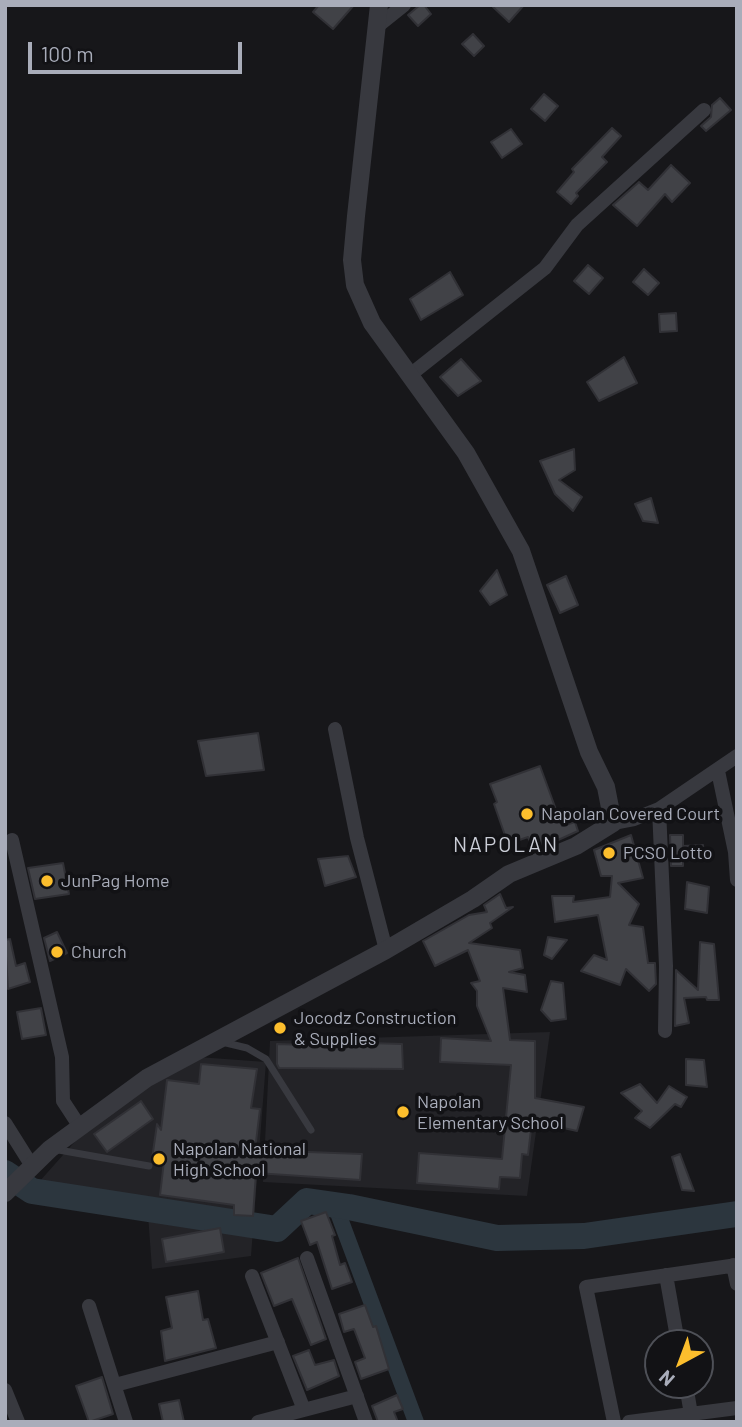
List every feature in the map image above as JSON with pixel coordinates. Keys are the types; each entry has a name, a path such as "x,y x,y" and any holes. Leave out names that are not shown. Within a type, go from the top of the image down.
{"street":[{"path":"379,5 379,25 352,260 362,305 466,453 521,551 589,752 606,787 613,824"},
{"path":"379,25 404,5"},
{"path":"410,375 545,268 577,225 704,110"},
{"path":"335,729 357,838 386,950"},
{"path":"5,1193 50,1149 147,1079 386,950 473,899 509,874 576,846 613,824 659,809 737,756"},
{"path":"718,771 736,851 737,880"},
{"path":"659,809 666,966 664,1031"},
{"path":"12,840 62,1057 63,1101 80,1127"},
{"path":"5,1123 26,1172"},
{"path":"307,1258 366,1422"},
{"path":"614,1422 586,1287 735,1265 737,1284"},
{"path":"666,1275 676,1329"},
{"path":"252,1276 278,1342 299,1415"},
{"path":"89,1306 127,1422"},
{"path":"116,1385 278,1342"},
{"path":"5,1390 18,1422"},
{"path":"258,1422 299,1415 357,1396"},
{"path":"689,1399 692,1418"},
{"path":"629,1422 692,1418 737,1408"}],"lane":[{"path":"217,1041 247,1048 266,1059 284,1082 312,1129"},
{"path":"50,1149 149,1166"}],"shaded area":[{"name":"Napolan Elementary School","path":"550,1032 527,1196 263,1182 270,1041"},
{"name":"Napolan National High School","path":"198,1057 266,1062 251,1256 152,1269 147,1201 39,1182 79,1137 136,1089"}],"building":[{"path":"319,5 354,5 333,29 313,12"},
{"path":"420,5 424,5 431,14 418,26 408,15"},
{"path":"491,5 524,5 509,22"},
{"path":"473,34 484,46 474,56 462,44"},
{"path":"544,94 558,106 545,121 531,109"},
{"path":"720,98 731,110 706,131 701,126 711,117 712,105"},
{"path":"612,128 621,136 602,157 607,162 576,193 578,196 571,204 557,192 574,172 572,169"},
{"path":"511,129 522,144 502,158 491,142"},
{"path":"671,165 690,183 672,202 665,194 637,226 613,205 639,182 648,190"},
{"path":"588,265 603,278 589,294 574,281"},
{"path":"644,269 659,283 648,295 633,282"},
{"path":"450,272 463,295 421,320 410,299"},
{"path":"676,313 677,331 660,332 659,314"},
{"path":"624,357 637,383 599,401 587,382"},
{"path":"461,359 481,381 458,396 440,377"},
{"path":"574,449 575,470 559,480 582,497 573,511 555,494 540,461"},
{"path":"651,498 658,523 643,521 635,504"},
{"path":"497,570 507,595 490,605 480,591"},
{"path":"566,576 578,605 560,613 547,585"},
{"path":"258,733 264,770 206,776 198,741"},
{"path":"540,766 562,826 575,822 578,831 534,851 528,837 508,844 490,784"},
{"path":"631,835 643,878 618,883 639,904 629,925 643,927 648,963 655,963 656,984 649,991 626,969 620,985 581,971 594,955 607,960 598,915 555,922 552,896 574,896 573,902 610,897 612,876 601,876 594,850"},
{"path":"670,835 683,835 683,846 703,845 704,860 683,855 683,866 671,866"},
{"path":"348,856 356,877 325,886 318,859"},
{"name":"JunPag Home","path":"63,863 69,894 35,899 28,868"},
{"path":"687,882 709,887 707,913 685,909"},
{"path":"500,894 506,908 513,907 490,923 492,928 469,943 520,950 523,968 509,972 525,975 527,992 503,988 510,1040 535,1041 535,1098 584,1107 577,1131 532,1121 528,1155 522,1154 520,1178 500,1177 499,1189 417,1183 419,1153 502,1159 511,1065 440,1062 441,1038 491,1041 477,1006 477,991 471,983 480,981 468,950 435,966 423,941 469,915 487,912 484,905"},
{"path":"57,932 67,953 50,961 44,938"},
{"path":"548,937 567,940 552,959 544,955"},
{"path":"10,939 16,966 25,963 30,982 8,989 5,940"},
{"path":"700,942 714,944 719,1000 707,1000 706,997 684,998 689,1023 675,1026 676,970 698,990"},
{"path":"551,981 563,983 566,1019 551,1021 541,1010"},
{"path":"41,1008 46,1035 22,1039 17,1012"},
{"path":"335,1042 402,1044 403,1069 279,1068 277,1064 277,1044 334,1046"},
{"path":"686,1059 704,1060 707,1087 686,1085"},
{"path":"201,1064 257,1069 251,1108 260,1109 255,1150 362,1154 360,1180 256,1173 253,1216 234,1215 234,1205 160,1195 164,1161 152,1159 157,1124 161,1130 167,1080 199,1084"},
{"path":"640,1084 657,1103 669,1086 687,1097 681,1107 675,1104 650,1128 635,1118 642,1111 621,1093"},
{"path":"141,1101 153,1119 107,1152 94,1134"},
{"path":"680,1154 694,1191 682,1190 672,1157"},
{"path":"326,1212 335,1235 332,1236 340,1265 345,1263 352,1282 332,1289 317,1242 310,1245 301,1221"},
{"path":"220,1228 224,1252 166,1262 162,1239"},
{"path":"298,1258 326,1339 311,1345 292,1299 274,1306 261,1273"},
{"path":"198,1291 203,1320 208,1319 216,1348 165,1361 161,1331 172,1328 166,1297"},
{"path":"365,1305 373,1327 376,1326 389,1369 361,1379 355,1362 365,1358 354,1329 344,1332 339,1314"},
{"path":"309,1350 315,1365 334,1360 339,1376 307,1390 293,1356"},
{"path":"102,1377 113,1414 89,1422 76,1386"},
{"path":"397,1395 403,1409 394,1412 398,1422 378,1422 372,1406"},
{"path":"179,1400 184,1422 163,1422 159,1404"}],"waterway":[{"path":"5,1173 32,1191 277,1229 307,1201 349,1207 497,1238 584,1236 737,1214"},
{"path":"335,1205 416,1422"}],"place":[{"name":"Napolan Covered Court","path":"527,814"},
{"name":"PCSO Lotto","path":"609,853"},
{"name":"JunPag Home","path":"47,881"},
{"name":"Church","path":"57,952"},
{"name":"Jocodz Construction & Supplies","path":"280,1028"},
{"name":"Napolan Elementary School","path":"403,1112"},
{"name":"Napolan National High School","path":"159,1159"}],"district":[{"name":"NAPOLAN","path":"506,845"}]}
